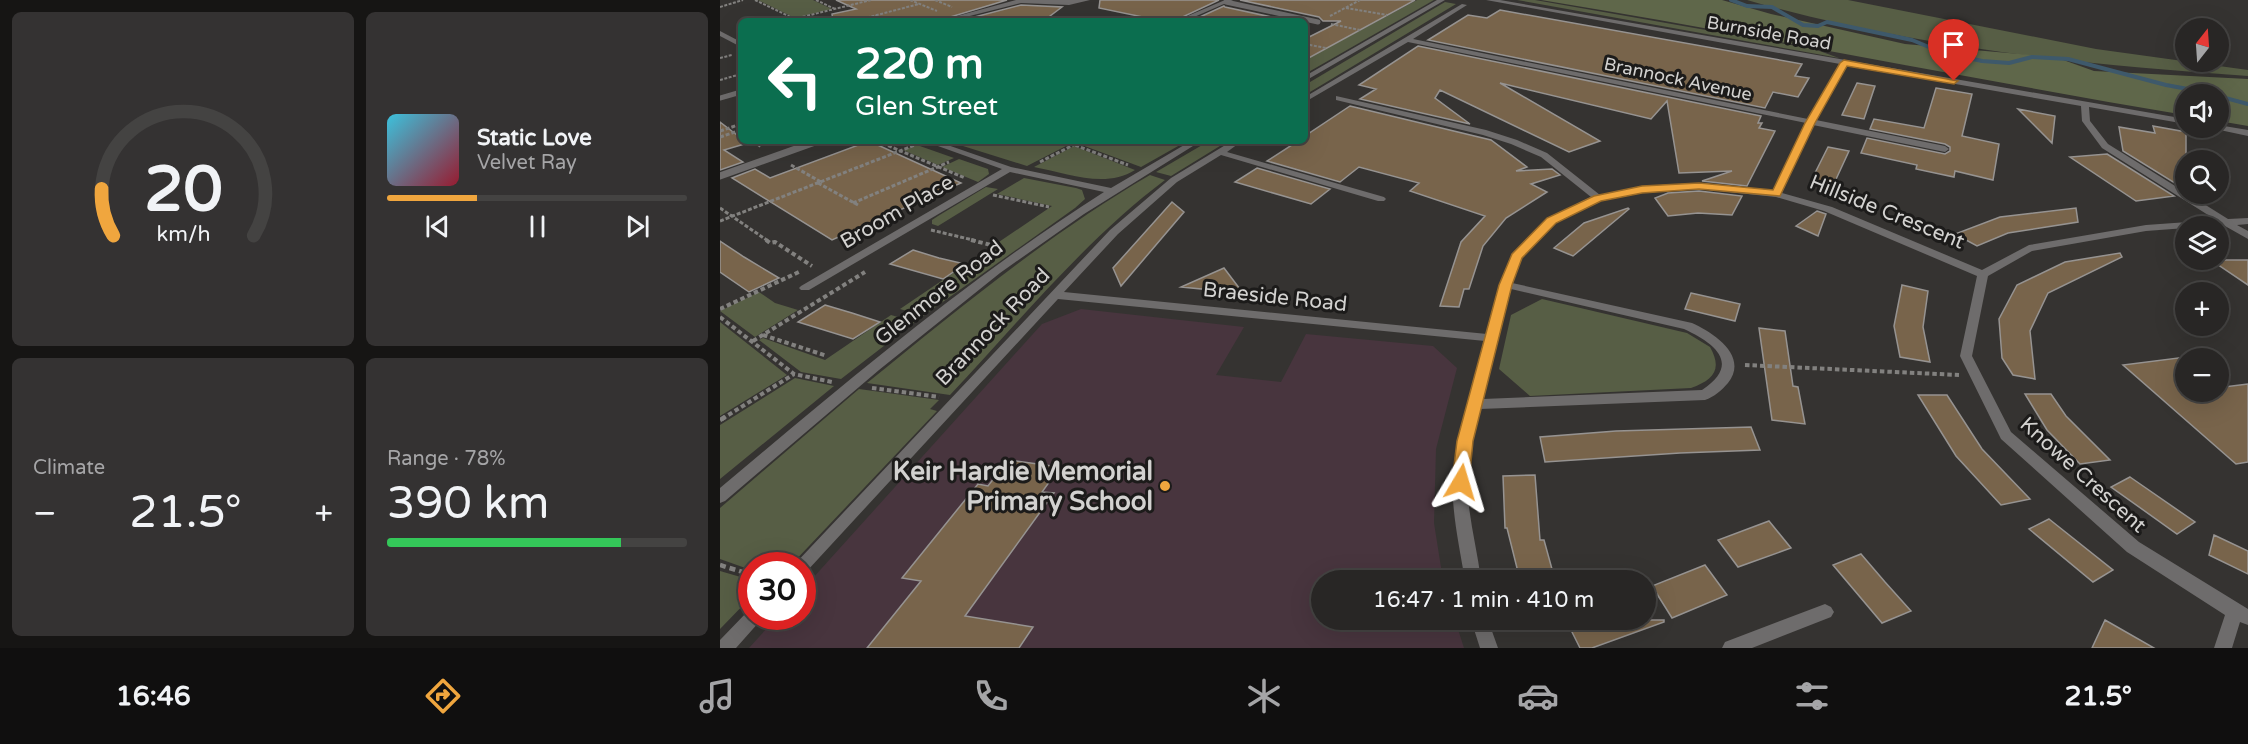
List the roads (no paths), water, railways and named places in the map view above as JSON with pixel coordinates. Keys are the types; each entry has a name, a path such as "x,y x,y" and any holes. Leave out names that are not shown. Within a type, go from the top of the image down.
{"street":[{"path":"944,18 1022,0 1070,3 1087,0"},
{"path":"1308,77 1442,0"},
{"name":"Burnside Road","path":"1489,0 2175,120"},
{"path":"1186,18 1228,1"},
{"path":"1308,98 1464,5"},
{"path":"720,33 738,43"},
{"name":"Brannock Avenue","path":"1405,39 1945,149"},
{"path":"1777,194 1810,123 1844,63"},
{"path":"1339,98 1486,133 1514,142 1544,155 1598,198"},
{"path":"2085,104 2086,121 2105,146 2216,216"},
{"path":"2229,130 2248,133"},
{"path":"935,144 1009,169 1111,191"},
{"name":"Glenmore Road","path":"720,497 971,290 1111,191 1192,144"},
{"name":"Brannock Road","path":"814,552 1114,232 1141,206 1174,180 1233,144"},
{"path":"1219,152 1381,199"},
{"name":"Broom Place","path":"805,288 1009,169"},
{"name":"Hillside Crescent","path":"1471,570 1465,535 1461,482 1465,441 1506,285 1516,257 1551,220 1598,198 1642,190 1699,186 1777,194 1828,209 1983,274"},
{"path":"2229,223 2248,221"},
{"path":"2229,224 2248,236"},
{"path":"1983,274 2029,248 2146,228 2175,226"},
{"name":"Knowe Crescent","path":"1983,274 1966,356 2006,435 2133,547 2242,614"},
{"path":"1476,405 1705,395 1717,388 1725,379 1729,364 1723,349 1715,339 1688,326 1506,285"},
{"name":"Braeside Road","path":"1054,296 1492,338"},
{"path":"1731,648 1825,612"},
{"path":"2223,648 2242,614"},
{"path":"724,648 741,630"},
{"path":"1483,630 1488,648"}],"lane":[{"path":"1228,1 1301,18"},
{"path":"1308,20 1318,22"},
{"path":"720,98 738,93"},
{"path":"720,176 810,144"}],"waterway":[{"path":"1731,0 1747,6 1772,7 1803,25 1818,26 1827,22 1912,40 1941,52 1982,61 2009,63 2032,57 2068,59 2175,87"},
{"path":"2229,99 2248,104"}],"place":[{"name":"Keir Hardie Memorial Primary School","path":"1165,486"}]}
